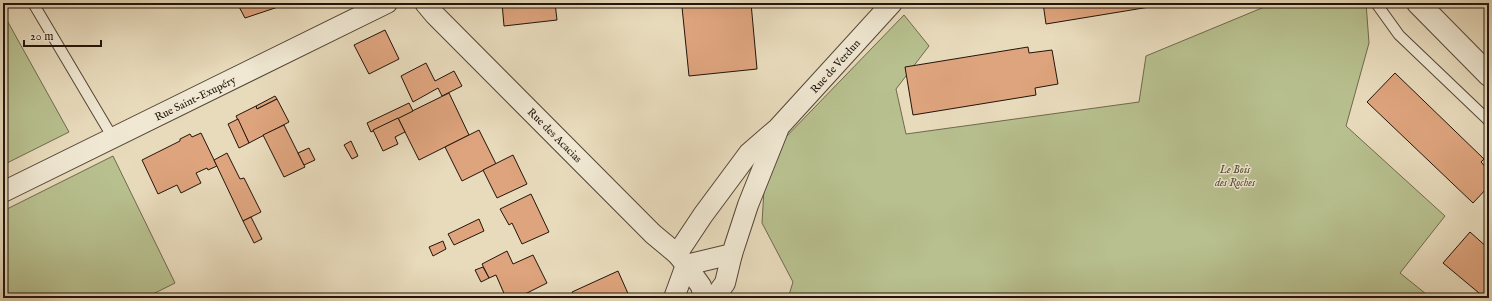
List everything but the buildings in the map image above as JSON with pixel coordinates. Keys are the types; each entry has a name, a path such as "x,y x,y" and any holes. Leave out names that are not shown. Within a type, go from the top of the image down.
{"street":[{"name":"Rue Saint-Exupéry","path":"3,192 387,3"},
{"name":"Rue des Acacias","path":"425,3 435,15 653,234 682,259 701,286 704,298"},
{"name":"Rue de Verdun","path":"674,298 682,259 703,215 749,153 778,128 892,3"},
{"path":"1418,3 1489,76"},
{"name":"Rue de Verdun","path":"714,298 725,283 732,254 748,205 778,128"},
{"path":"682,259 732,254"}],"lane":[{"path":"34,3 113,138"},
{"path":"1376,3 1399,35 1489,121"}],"green space":[{"name":"Le Bois des Roches","path":"1274,3 1366,3 1369,43 1346,126 1445,216 1400,273 1431,298 788,298 793,282 762,223 765,172 782,141 904,15 929,46 896,89 906,134 1139,102 1146,56"},
{"path":"4,15 69,132 3,165 3,16"},
{"path":"113,156 175,283 145,298 3,298 3,211"}]}
